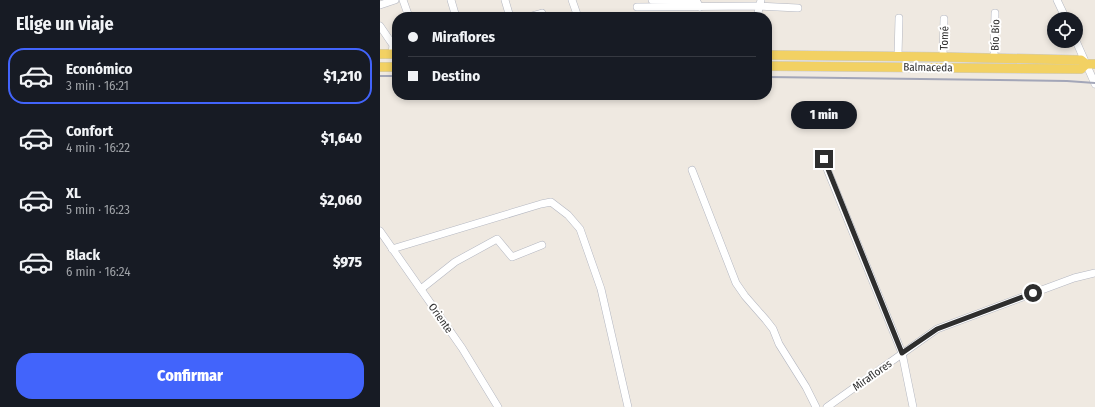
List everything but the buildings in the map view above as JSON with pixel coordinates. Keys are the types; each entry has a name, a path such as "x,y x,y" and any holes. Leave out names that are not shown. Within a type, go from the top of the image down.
{"main road":[{"path":"380,54 392,54"},
{"name":"Balmaceda","path":"772,55 1081,60 1091,64"},
{"name":"Balmaceda","path":"772,66 1081,69 1091,64"},
{"path":"380,67 392,67"}],"street":[{"path":"380,5 395,0"},
{"path":"404,0 408,12"},
{"path":"451,0 455,12"},
{"path":"505,0 509,12"},
{"path":"572,0 576,12"},
{"path":"648,0 637,7 700,6 723,3 760,3 798,8"},
{"path":"652,0 692,1 696,2 700,6"},
{"path":"1060,1 1064,12"},
{"name":"Bío Bío","path":"994,58 995,13"},
{"path":"898,56 899,18"},
{"name":"Tomé","path":"943,57 944,19"},
{"path":"380,26 392,44"},
{"path":"1081,48 1091,64 1095,84"},
{"path":"824,159 902,353 913,407"},
{"path":"692,170 736,284 772,329 779,344 806,387 816,407"},
{"path":"392,248 551,202 568,215 580,229 601,289 628,407"},
{"name":"Oriente","path":"380,232 462,348 498,407"},
{"path":"421,289 455,262 497,239 512,257 542,245"},
{"name":"Miraflores","path":"827,407 937,329 1074,278 1095,273"}],"railway":[{"path":"380,76 392,76"},
{"path":"772,77 1067,81 1095,83"}],"route":[{"path":"824,159 902,353 937,329 1033,293"}]}
